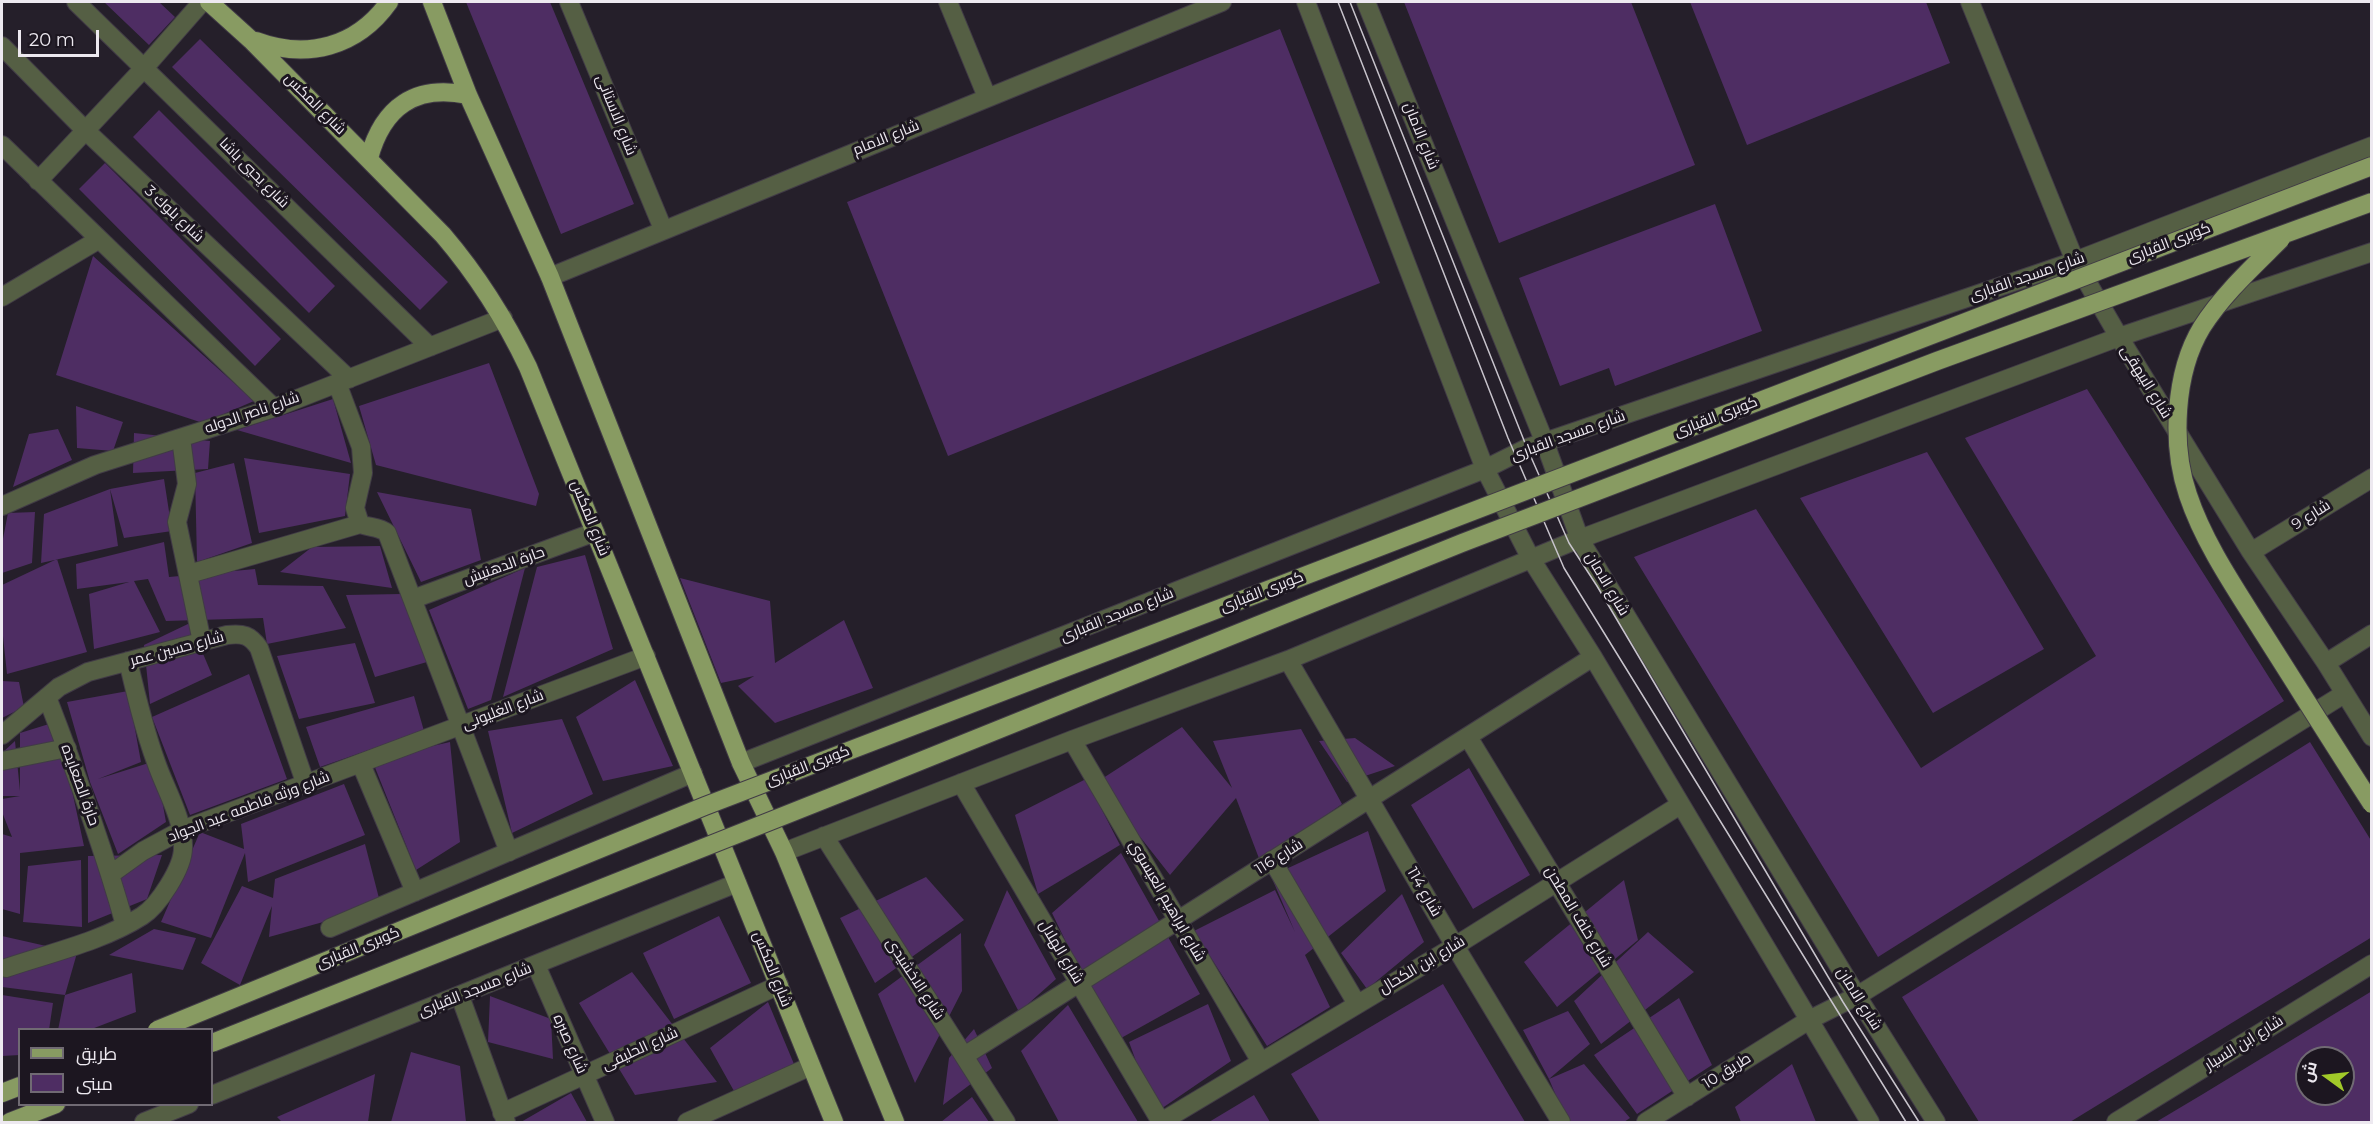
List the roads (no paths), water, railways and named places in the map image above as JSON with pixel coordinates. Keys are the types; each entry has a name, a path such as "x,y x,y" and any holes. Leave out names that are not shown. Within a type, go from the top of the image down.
{"main road":[{"name":"شارع المكس","path":"208,2 251,40 369,158 466,262 502,318 528,367 834,1122"},
{"path":"251,40 292,51 332,45 367,26 389,2"},
{"path":"432,2 468,94 550,277 741,763 784,852 895,1122"},
{"path":"369,158 375,137 386,118 399,106 415,97 432,92 450,91 468,94"},
{"name":"كوبرى القبارى","path":"159,1028 716,802 2372,166"},
{"name":"كوبرى القبارى","path":"213,1043 1462,543 1937,361 2372,202"},
{"path":"2285,235 2238,282 2202,328 2185,368 2179,399 2178,453 2187,495 2226,574 2372,804"},
{"path":"2,1093 18,1087"},
{"path":"10,1122 51,1106"}],"street":[{"name":"شارع يحيي باشا","path":"76,2 430,347"},
{"path":"38,181 145,67 202,2"},
{"name":"شارع الاستانى","path":"569,2 663,229"},
{"path":"948,2 987,98"},
{"name":"شارع الامام","path":"550,277 1222,2"},
{"path":"1306,2 1485,469 1531,560 1593,657 1870,1122"},
{"name":"شارع الامان","path":"1366,2 1545,443 1580,540 1936,1122"},
{"name":"شارع البيهقى","path":"1970,2 2075,261 2251,552 2326,663 2372,737"},
{"name":"شارع بلوك 3","path":"2,46 343,381"},
{"name":"شارع مسجد القبارى","path":"741,763 1485,469 1527,448 2075,261 2372,146"},
{"path":"6,157 38,181 274,408"},
{"path":"2,297 98,240"},
{"path":"784,852 1072,740 1288,660 1580,540 2119,337 2372,252"},
{"name":"شارع ناصر الدوله","path":"2,506 95,465 274,408 502,318"},
{"path":"343,381 360,447 363,473 355,508 360,524"},
{"path":"181,438 187,484 177,522 202,642"},
{"name":"شارع 9","path":"2251,552 2372,478"},
{"path":"189,574 360,524 382,529 387,533 509,852"},
{"name":"حارة الدهنيش","path":"413,599 596,532"},
{"name":"شارع حسين عمر","path":"2,735 59,687 88,672 240,633 251,637 259,648 306,785"},
{"path":"2326,663 2372,634"},
{"name":"شارع الغليونى","path":"361,764 646,656"},
{"name":"شارع 116","path":"964,1056 1593,657"},
{"name":"شارع 114","path":"1288,660 1561,1122"},
{"path":"6,968 125,925 144,915 161,899 180,862 184,850 182,830 155,761 128,661"},
{"name":"طريق 10","path":"1646,1122 1809,1020 1857,996 2344,694"},
{"name":"حارة الصعايده","path":"47,697 111,874 125,925"},
{"name":"شارع خلف المطحن","path":"1468,737 1687,1097"},
{"name":"شارع ابراهيم العيسوي","path":"1072,740 1261,1062"},
{"path":"2,761 66,747"},
{"path":"361,764 415,892"},
{"name":"شارع ورثه فاطمه عبد الجواد","path":"111,874 143,851 182,830 361,764"},
{"path":"330,928 693,773"},
{"name":"شارع الهلال","path":"961,783 1161,1122"},
{"name":"شارع ابن الكحال","path":"1161,1122 1455,946 1680,805"},
{"name":"شارع الاخشيدى","path":"824,836 1006,1122"},
{"path":"1272,860 1357,1004"},
{"name":"شارع مسجد القبارى","path":"213,1095 737,883"},
{"name":"شارع ابن السيار","path":"2116,1122 2372,964"},
{"name":"شارع صبره","path":"536,965 604,1122"},
{"name":"شارع الحليفى","path":"504,1118 584,1075 779,986"},
{"path":"460,996 504,1118"},
{"path":"687,1122 811,1066"},
{"path":"144,1122 184,1106"}],"tram line":[{"path":"1338,2 1508,438 1564,568 1906,1122"},
{"path":"1350,2 1527,448 1569,543 1597,586 1843,1002 1919,1122"}]}
